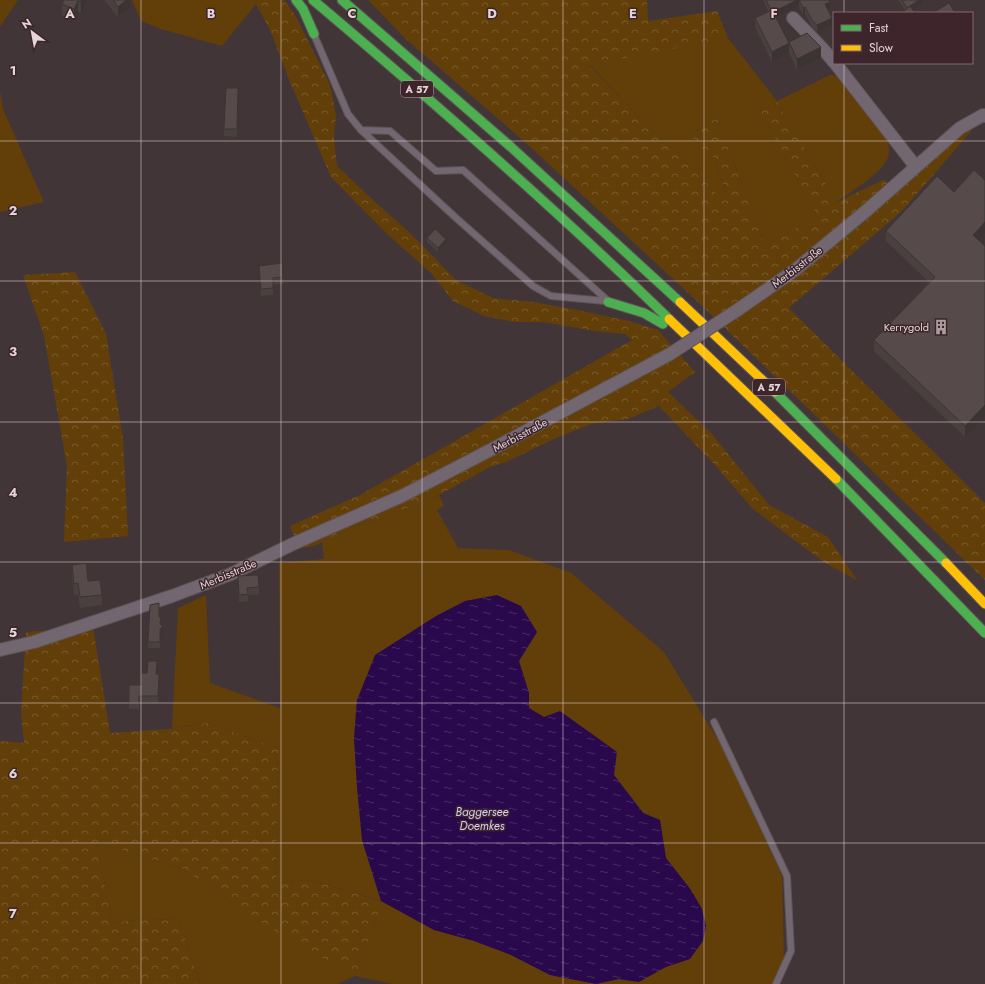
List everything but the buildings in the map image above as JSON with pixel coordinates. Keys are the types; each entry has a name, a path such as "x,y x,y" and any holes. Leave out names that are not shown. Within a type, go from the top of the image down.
{"highway":[{"path":"296,0 303,8 314,34"},
{"name":"A 57","path":"313,0 395,69 639,290 844,487 985,633"},
{"name":"A 57","path":"342,0 470,110 664,287 785,402 985,604"},
{"path":"608,302 638,310 656,318 735,383"}],"street":[{"path":"793,18 833,62"},
{"path":"835,64 916,167"},
{"name":"Merbisstraße","path":"0,650 34,642 172,596 231,574 286,547 402,496 670,354 795,270 866,211 960,128 984,116"}],"lane":[{"path":"314,34 348,114 361,130 455,217 533,286 551,296 608,302"},
{"path":"361,130 390,131 436,171 462,170 608,302"},
{"path":"714,722 787,876 792,951 776,984"}],"green space":[{"path":"0,0 18,0 0,27"},
{"path":"132,0 251,0 256,4 222,46 161,29 141,21"},
{"path":"251,0 284,0 295,15 330,85 336,115 334,138 337,166 407,230 456,280 493,298 533,302 582,311 629,321 658,330 695,372 668,392 712,434 769,505 828,537 857,580 825,563 753,509 713,463 659,406 628,419 591,424 556,438 506,462 490,467 439,495 382,519 360,522 317,545 299,549 290,526 360,495 632,340 625,334 595,331 543,322 516,322 484,316 453,301 431,273 386,233 331,177 290,82 270,30 256,4"},
{"path":"368,0 647,0 648,21 717,11 728,38 589,65 650,129 667,143 718,195 726,192 711,152 697,147 691,134 717,118 765,246 817,216 760,110 777,102 837,202 883,180 891,184 967,127 972,130 903,210 789,308 985,503 985,580 698,302 525,142 406,39"},
{"path":"728,38 777,101 830,75 837,76 888,142 889,146 888,157 880,169 837,202 777,102 760,110 817,216 765,246 717,118 691,134 697,147 711,152 726,193 718,195 667,143 650,129 589,64"},
{"path":"0,94 3,109 44,202 0,212"},
{"path":"75,272 106,334 123,439 128,536 64,542 67,466 44,336 23,275"},
{"path":"439,495 444,506 437,510 458,548 509,550 571,573 664,652 724,750 782,876 784,959 772,984 596,984 619,979 639,982 691,890 666,858 660,820 644,813 614,775 544,717 528,708 529,693 519,661 537,632 357,700 354,738 362,840 381,901 312,880 276,883 278,748 207,723 172,728 178,608 206,595 210,683 280,708 279,563 324,559 322,542 360,522 382,519"},
{"path":"93,627 110,733 169,729 207,723 278,748 276,883 312,880 383,902 355,976 284,937 181,868 97,843 112,923 144,919 179,920 200,984 0,984 0,741 24,743 21,711 26,632"},
{"path":"97,843 181,868 226,898 355,975 383,902 434,930 474,941 511,955 550,975 596,984 392,984 355,976 337,984 200,984 179,920 144,919 112,923"}],"water":[{"name":"Baggersee Doemkes","path":"497,595 521,606 537,632 519,661 529,693 529,708 544,717 560,711 617,752 614,775 643,813 660,820 666,858 691,890 702,909 706,926 703,941 690,959 666,967 639,982 619,979 596,984 550,975 511,955 474,941 434,930 381,901 362,840 354,738 357,700 375,655 436,616 465,601"}],"traffic: fast":[{"path":"296,0 303,9 314,34"},
{"path":"313,0 494,156 669,319"},
{"path":"342,0 511,147 680,302"},
{"path":"608,302 644,313 663,324"},
{"path":"775,392 946,563"},
{"path":"836,479 985,633"}],"traffic: slow":[{"path":"680,302 775,392"},
{"path":"669,319 836,479"},
{"path":"946,563 985,604"}],"place":[{"name":"Kerrygold","path":"941,327"}]}
